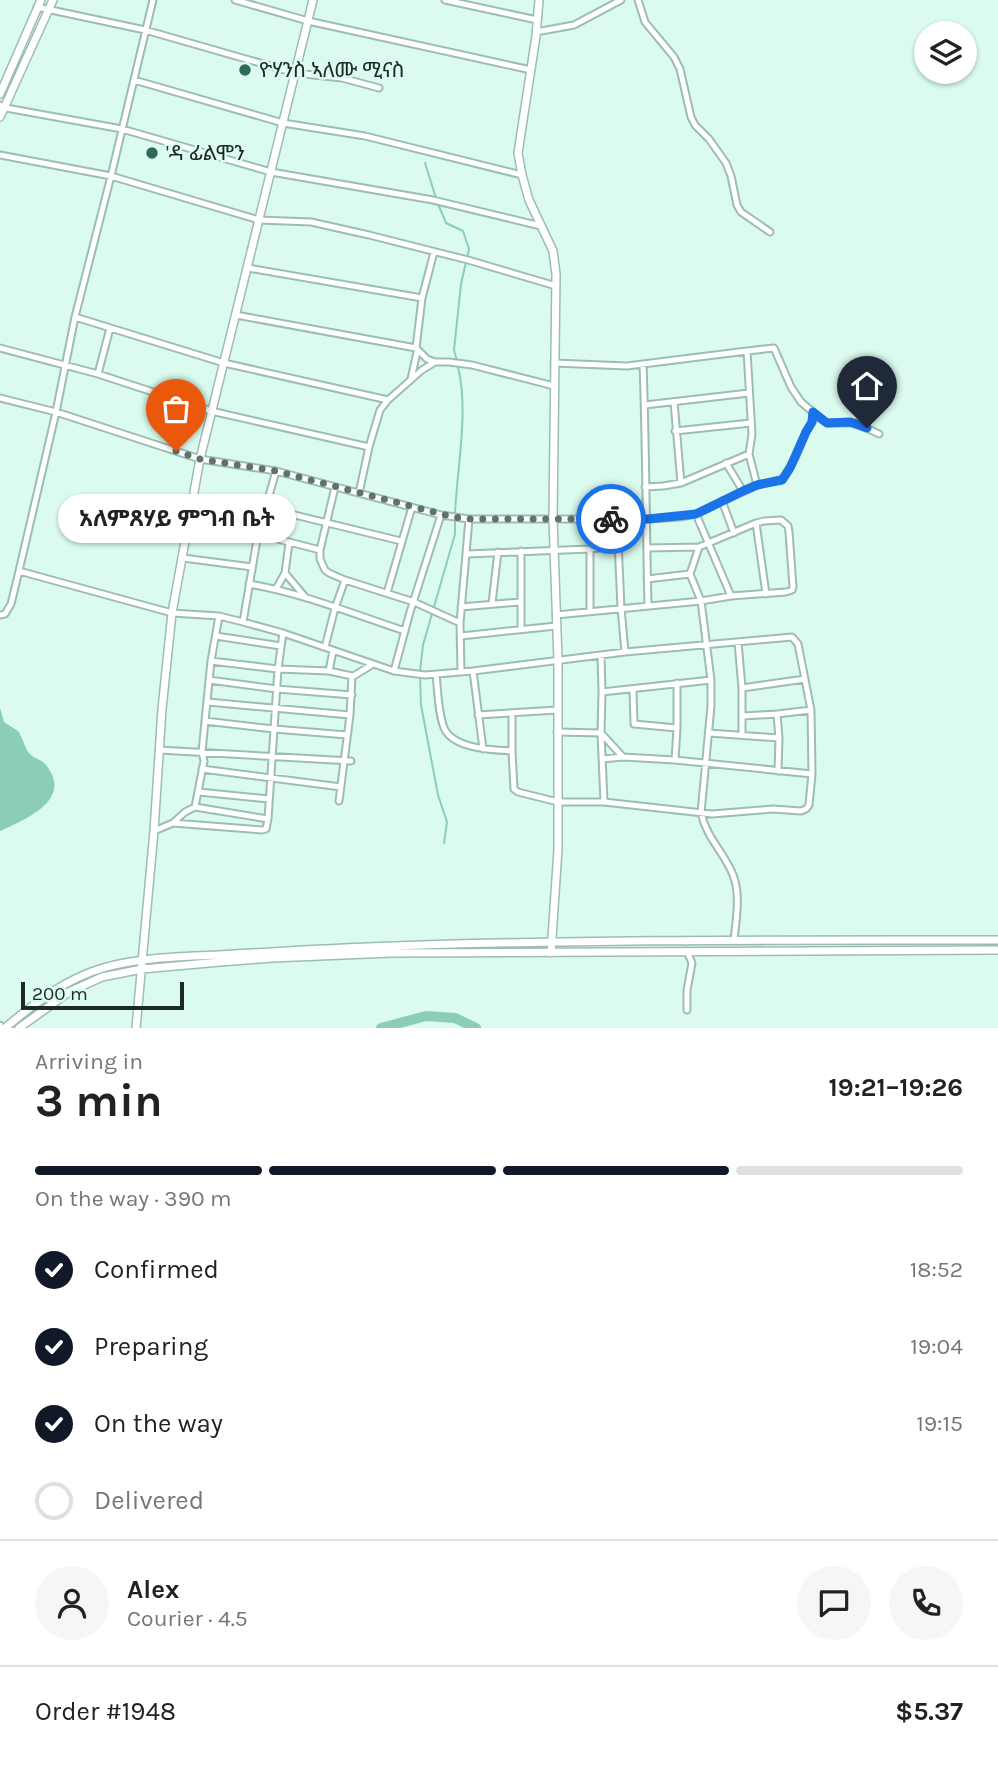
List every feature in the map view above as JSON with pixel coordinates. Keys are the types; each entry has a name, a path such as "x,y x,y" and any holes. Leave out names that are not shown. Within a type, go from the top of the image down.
{"street":[{"path":"0,117 53,0"},
{"path":"0,615 8,610 19,571 75,317 153,0"},
{"path":"235,0 308,21 531,70"},
{"path":"136,1028 172,613 200,459 313,0"},
{"path":"445,0 537,20"},
{"path":"539,0 518,153 529,200 553,251 556,274 553,519 558,660 558,849 551,953"},
{"path":"536,32 574,24 621,0"},
{"path":"638,0 649,30 674,57 680,69 695,125 726,163 735,201 741,212 770,232"},
{"path":"0,94 39,4 49,9 145,30 295,73 342,78 379,88"},
{"path":"134,80 283,123 365,136 522,175"},
{"path":"3,106 122,129 271,172 433,200 541,226"},
{"path":"0,155 111,176 259,220 312,222 369,235 556,286"},
{"path":"411,379 422,298 433,252"},
{"path":"248,268 422,298"},
{"path":"236,315 417,350 435,362 472,365 554,386"},
{"path":"75,317 224,363 388,400"},
{"path":"98,374 110,328"},
{"path":"0,348 98,374 212,411 369,447"},
{"path":"554,363 627,366 774,348 790,387 813,412 827,423 856,423 879,434"},
{"path":"747,351 752,434 749,454 757,485"},
{"path":"359,493 380,410 411,379 435,362"},
{"path":"643,364 648,605"},
{"path":"645,405 748,393"},
{"path":"0,398 56,412 200,459 276,471 412,507 470,519 648,519 696,514 757,485 783,479 812,422 813,412"},
{"path":"674,402 681,484"},
{"path":"675,431 751,423"},
{"path":"645,486 681,484 749,454"},
{"path":"726,463 743,491"},
{"path":"243,622 258,534 276,471"},
{"path":"335,487 320,550 320,559 325,570 345,580 414,602 460,622"},
{"path":"722,501 734,533"},
{"path":"387,593 412,507"},
{"path":"265,508 401,541"},
{"path":"394,671 441,514"},
{"path":"696,514 731,596"},
{"path":"190,517 261,525"},
{"path":"461,673 460,622 470,519"},
{"path":"617,519 625,652"},
{"path":"556,615 786,592 793,587 788,526 781,520 756,523 699,547 647,548"},
{"path":"756,523 766,594"},
{"path":"258,534 320,550"},
{"path":"276,589 285,573 289,543"},
{"path":"467,554 619,546"},
{"path":"699,547 690,574 701,601 711,680 701,813 705,829 734,877 737,907 734,940"},
{"path":"590,549 590,611"},
{"path":"521,629 522,551"},
{"path":"492,603 498,552"},
{"path":"183,558 252,567"},
{"path":"19,571 172,613 219,616 243,622 394,671 425,675 461,673 625,652 792,637 798,644 811,710 812,774 809,805 801,811 773,809 701,813 604,802 558,802 515,790 512,713"},
{"path":"285,573 306,598"},
{"path":"647,579 690,574"},
{"path":"325,647 345,580"},
{"path":"249,584 306,598 405,631"},
{"path":"461,607 520,602"},
{"path":"195,807 204,757 202,752 211,661 219,616"},
{"path":"461,636 556,626"},
{"path":"173,823 266,829 283,633"},
{"path":"216,636 281,646"},
{"path":"738,642 742,734"},
{"path":"329,671 333,651"},
{"path":"601,655 604,802"},
{"path":"211,661 278,669 329,671 352,677"},
{"path":"352,677 373,664"},
{"path":"473,671 483,749"},
{"path":"436,675 445,730 468,745 512,751"},
{"path":"339,801 352,677"},
{"path":"742,688 805,679"},
{"path":"209,680 352,695"},
{"path":"602,692 711,680"},
{"path":"675,760 677,683"},
{"path":"633,689 634,724 677,727"},
{"path":"208,702 350,715"},
{"path":"478,715 557,710"},
{"path":"743,716 811,710"},
{"path":"776,714 779,738 778,771"},
{"path":"205,721 347,735"},
{"path":"558,732 601,733 623,757"},
{"path":"709,733 779,738"},
{"path":"159,750 351,761"},
{"path":"602,759 623,757 705,762 812,774"},
{"path":"202,769 341,787"},
{"path":"199,792 269,799"},
{"path":"154,831 173,823 180,815 195,807 268,819"},
{"path":"2,1027 40,999 70,982 102,968 143,959 552,942 998,940"},
{"path":"19,1028 69,992 102,977 142,969 272,958 374,950 551,953 998,950"},
{"path":"687,951 692,963 687,1010"}],"shaded area":[{"path":"0,708 4,722 18,731 31,755 45,764 53,776 54,788 51,797 34,814 0,831"}],"waterway":[{"path":"425,163 436,198"},
{"path":"438,204 446,223 463,231 469,249 461,284 454,350 457,361"},
{"path":"455,514 462,421 458,367"},
{"path":"420,671 423,645 455,534 455,520"},
{"path":"420,676 421,705 438,795 447,822 444,843"},
{"path":"381,1028 426,1016 455,1018 476,1028"}],"way so far":[{"path":"176,451 200,459 276,471 453,517 611,519"}],"place":[{"name":"ዮሃንስ ኣለሙ ሚናስ","path":"245,70"},
{"name":"'ዳ ፊልሞን","path":"152,153"},
{"name":"አለምጸሃይ ምግብ ቤት","path":"176,451"}],"route":[{"path":"611,519 648,519 696,514 757,485 782,480 812,422 813,412 827,423 850,422 867,428"}]}
